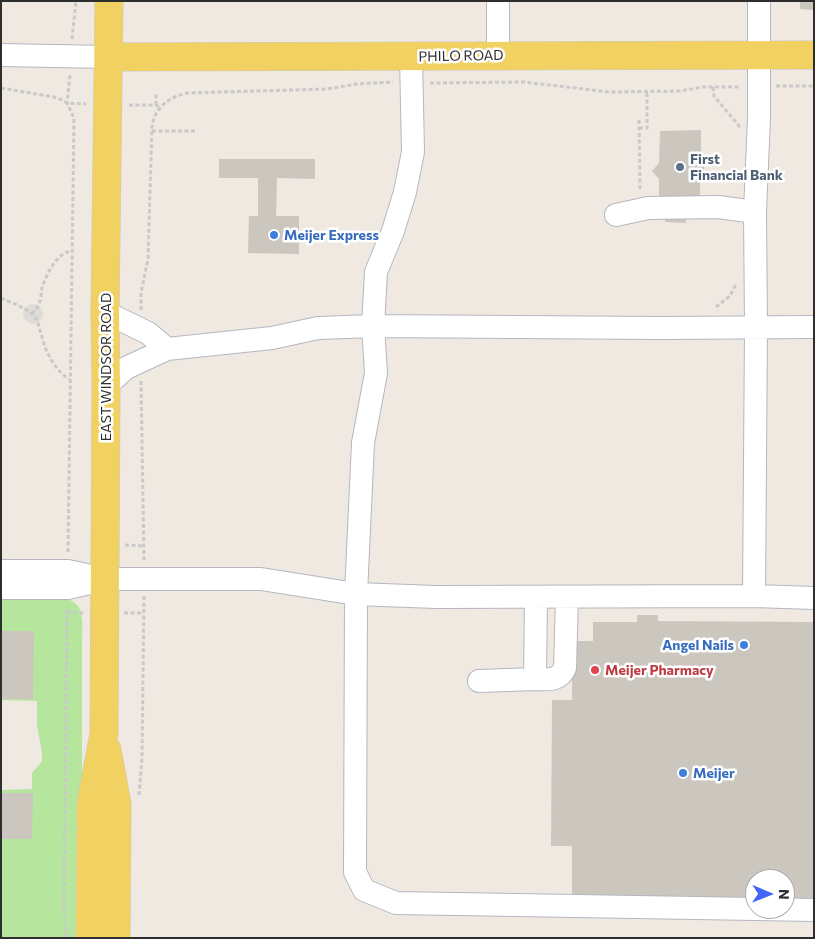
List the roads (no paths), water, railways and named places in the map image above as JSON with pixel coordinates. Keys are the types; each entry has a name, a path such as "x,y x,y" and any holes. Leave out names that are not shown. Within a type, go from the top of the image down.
{"main road":[{"name":"EAST WINDSOR ROAD","path":"90,938 91,803 104,734 105,312 109,1"},
{"name":"PHILO ROAD","path":"108,57 814,55"},
{"name":"EAST WINDSOR ROAD","path":"104,734 117,804 116,938"}],"street":[{"path":"498,1 498,56"},
{"path":"754,596 755,212 759,117 759,1"},
{"path":"1,56 108,57"},
{"path":"412,57 413,152 405,192 393,231 376,272 373,326 376,373 363,443 356,594 355,872 364,890 396,903 745,909"},
{"path":"616,215 648,208 718,207 755,212"},
{"path":"105,312 148,333 167,349"},
{"path":"106,386 126,368 167,349 272,338 318,328 373,326 814,327"},
{"path":"1,571 68,571 105,580"},
{"path":"1,588 68,588 105,580 262,579 356,594 436,597 754,596 814,598"},
{"path":"535,679 536,597"},
{"path":"479,681 556,679 563,674 565,668 567,597"},
{"path":"795,910 814,910"}],"place":[{"name":"First Financial Bank","path":"680,167"},
{"name":"Meijer Express","path":"274,235"},
{"name":"Angel Nails","path":"744,645"},
{"name":"Meijer Pharmacy","path":"595,670"},
{"name":"Meijer","path":"683,773"}]}
